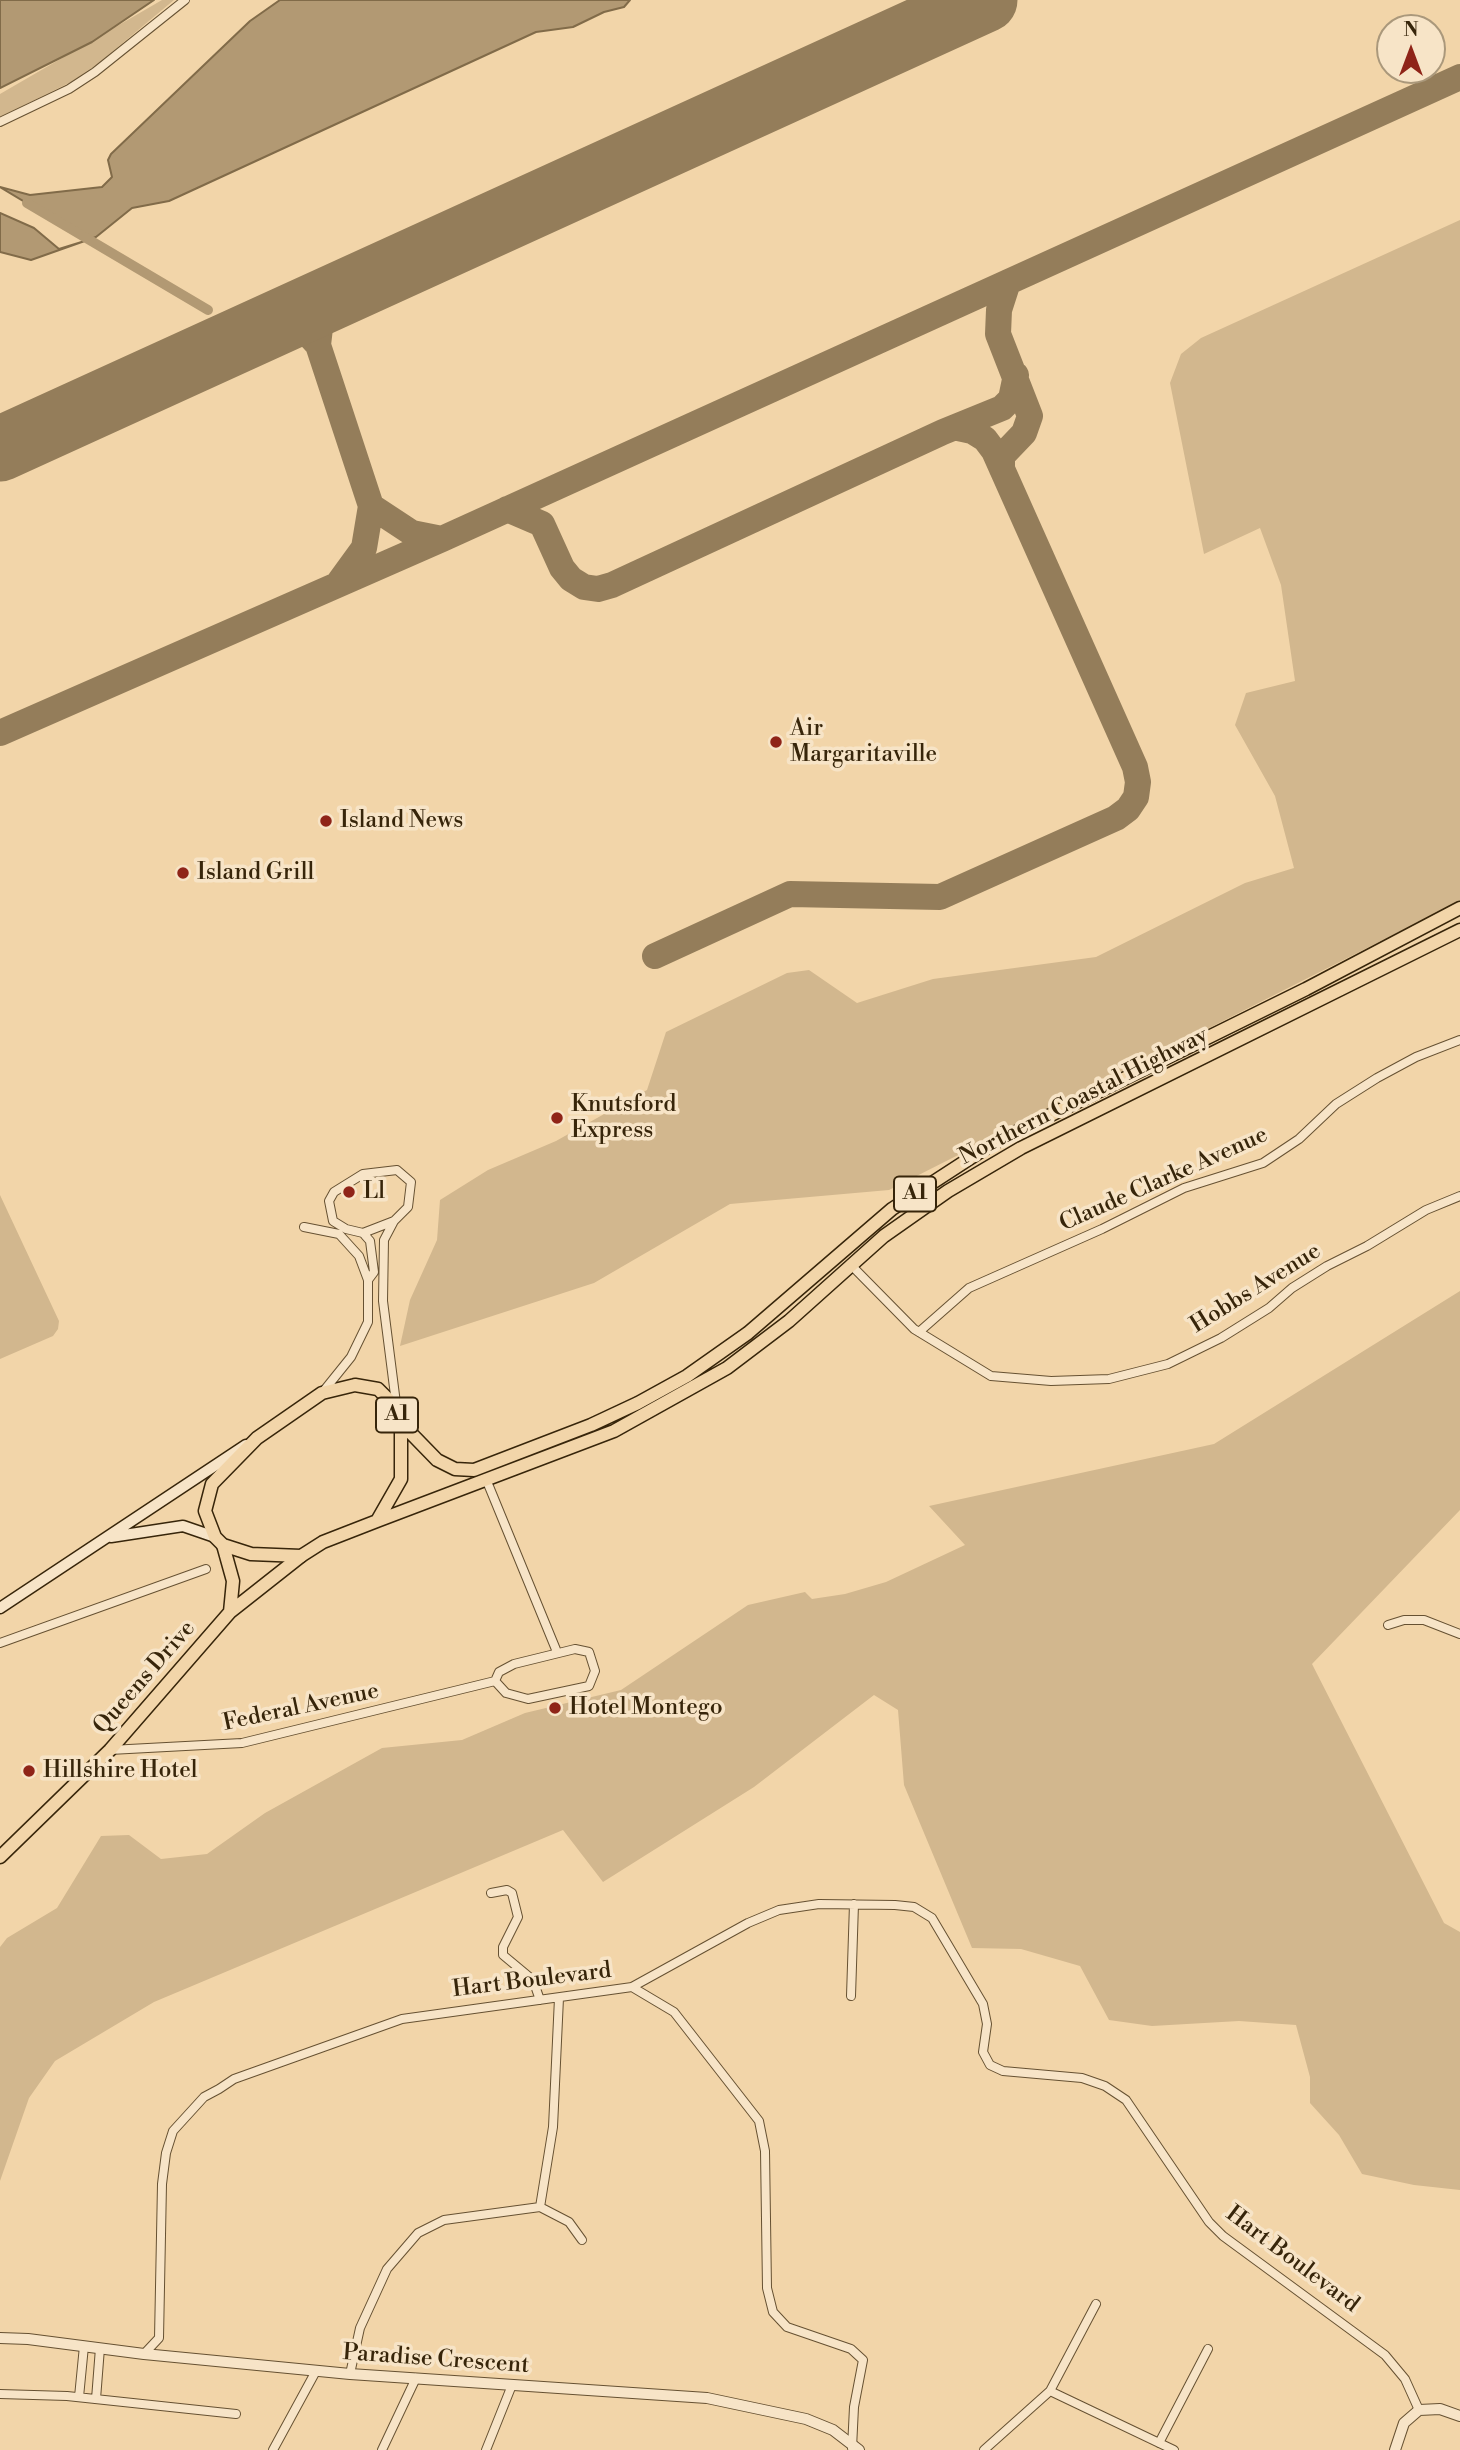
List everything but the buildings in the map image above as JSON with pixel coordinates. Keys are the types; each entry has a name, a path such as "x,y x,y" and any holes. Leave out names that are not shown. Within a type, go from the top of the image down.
{"main road":[{"name":"Northern Coastal Highway","path":"400,1420 437,1461 455,1469 474,1470 591,1425 638,1403 687,1376 748,1333 892,1209 992,1144 1306,989 1460,908"},
{"name":"Northern Coastal Highway","path":"377,1521 614,1431 727,1368 789,1321 850,1264 948,1191 1021,1148 1460,930"},
{"name":"A1","path":"230,1612 233,1581 205,1511 212,1483 257,1438 322,1393 355,1385 378,1389 388,1399 400,1420 401,1479 377,1521 323,1542 301,1556"},
{"path":"0,1608 257,1438"},
{"path":"105,1538 183,1526 251,1554 301,1556"},
{"name":"Queens Drive","path":"0,1857 110,1750 230,1612 301,1556"}],"street":[{"path":"0,122 69,89 95,72 185,0"},
{"name":"Claude Clarke Avenue","path":"919,1332 969,1288 1102,1229 1184,1188 1263,1163 1299,1139 1336,1104 1377,1078 1416,1057 1460,1040"},
{"path":"368,1280 374,1272 370,1241 363,1233 337,1224 328,1210 334,1192 363,1174 397,1170 411,1182 408,1207 394,1221 384,1240 383,1301 400,1420"},
{"name":"Hobbs Avenue","path":"850,1264 919,1332 991,1376 1051,1381 1109,1379 1168,1364 1221,1338 1269,1308 1292,1288 1327,1266 1367,1246 1426,1210 1460,1196"},
{"path":"363,1233 394,1221"},
{"path":"304,1227 339,1234 359,1256 368,1280 368,1322 351,1357 322,1393"},
{"path":"485,1479 557,1652"},
{"path":"0,1643 206,1569"},
{"path":"1388,1625 1404,1620 1424,1620 1460,1634"},
{"path":"575,1649 589,1652 595,1671 589,1686 528,1699 506,1693 495,1681 499,1672 514,1664 557,1652 575,1649"},
{"name":"Federal Avenue","path":"110,1750 242,1744 495,1681"},
{"path":"491,1893 507,1890 512,1893 518,1917 503,1947 503,1955 533,1980 540,2000"},
{"path":"851,1996 854,1904"},
{"name":"Hart Boulevard","path":"144,2354 159,2338 162,2184 166,2153 173,2131 204,2098 234,2079 402,2019 632,1987 764,1915 799,1906 895,1905 925,1912 983,2004 987,2024 983,2052 990,2065 1003,2071 1082,2078 1105,2086 1126,2100 1209,2222 1223,2236 1385,2355 1405,2379 1419,2410"},
{"path":"632,1987 674,2012 759,2121 765,2151 767,2288 773,2312 787,2328 851,2349 863,2360 854,2407 855,2448"},
{"path":"540,2207 553,2127 559,1998"},
{"path":"350,2374 360,2328 387,2269 418,2233 444,2220 540,2207 569,2222 582,2240"},
{"path":"984,2450 1050,2391 1096,2304"},
{"name":"Paradise Crescent","path":"0,2338 350,2374 707,2398 806,2419 833,2430 855,2448"},
{"path":"79,2397 84,2346"},
{"path":"96,2399 100,2348"},
{"path":"1158,2443 1208,2349"},
{"path":"273,2450 316,2371"},
{"path":"382,2450 416,2378"},
{"path":"486,2450 512,2385"},
{"path":"1050,2391 1174,2450"},
{"path":"0,2394 79,2397 236,2414"},
{"path":"1395,2450 1404,2423 1419,2410 1440,2409 1460,2416"}],"shaded area":[{"path":"0,0 154,0 92,42 0,88"},
{"path":"162,0 174,0 100,62 73,81 0,117 0,94"},
{"path":"280,0 630,0 624,7 604,12 573,27 536,32 169,201 132,208 96,237 88,240 0,187 30,195 102,187 112,177 108,160 111,154 250,21"},
{"path":"0,213 34,228 59,249 84,241 31,260 0,252"},
{"path":"1460,220 1460,901 889,1190 730,1204 594,1283 400,1346 410,1300 437,1240 440,1200 488,1170 556,1141 647,1090 666,1032 787,973 809,970 857,1003 933,979 1096,957 1245,883 1294,868 1275,796 1235,725 1246,693 1295,681 1281,585 1260,528 1204,554 1170,383 1181,354 1201,338"},
{"path":"0,1195 59,1321 53,1336 0,1359"},
{"path":"1460,1291 1460,1510 1312,1664 1444,1923 1460,1932 1460,2190 1414,2185 1362,2174 1339,2135 1310,2103 1310,2077 1296,2025 1239,2021 1152,2026 1109,2020 1080,1966 1021,1949 972,1948 904,1785 898,1710 874,1695 754,1787 603,1882 563,1830 154,2002 55,2061 29,2098 0,2181 0,1947 7,1938 57,1908 101,1836 129,1835 161,1859 207,1854 265,1813 382,1748 462,1740 525,1713 621,1690 748,1605 805,1592 812,1599 845,1594 886,1582 965,1545 929,1506 1214,1444"}],"waterway":[{"path":"27,203 208,310"}],"taxiway":[{"path":"0,733 442,539 1460,77"},
{"path":"1002,469 1002,456 1024,433 1030,416 998,334 999,310 1008,282"},
{"path":"334,297 321,319 318,345 371,506 364,548 340,581"},
{"path":"274,324 304,330 318,345"},
{"path":"507,509 542,524 562,568 571,579 584,587 598,589 612,585 943,432 1002,408 1011,399 1016,375"},
{"path":"655,956 790,894 940,897 1116,818 1128,809 1136,797 1138,782 1135,767 994,451 985,439 972,431 958,428"},
{"path":"371,506 412,533 442,539"}],"runway":[{"path":"0,449 985,0"}],"place":[{"name":"Air Margaritaville","path":"776,742"},
{"name":"Island News","path":"326,821"},
{"name":"Island Grill","path":"183,873"},
{"name":"Knutsford Express","path":"557,1118"},
{"name":"Ll","path":"349,1192"},
{"name":"Hotel Montego","path":"555,1708"},
{"name":"Hillshire Hotel","path":"29,1771"}]}
